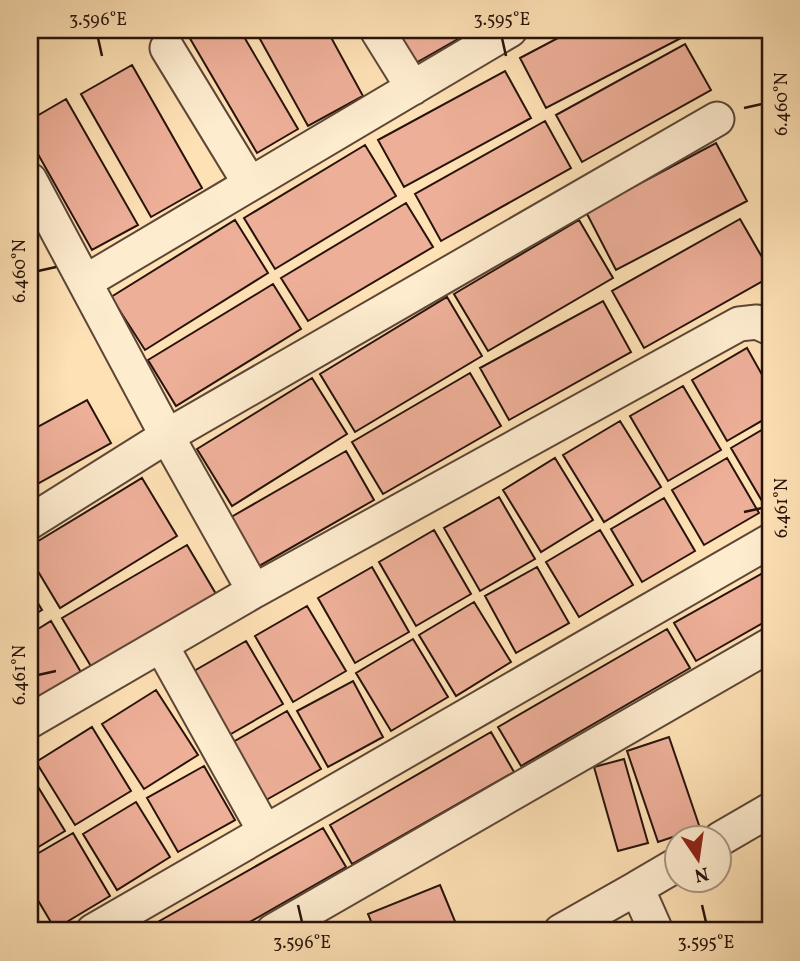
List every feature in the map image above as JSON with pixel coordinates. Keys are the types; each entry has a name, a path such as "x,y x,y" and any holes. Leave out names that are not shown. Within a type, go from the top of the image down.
{"street":[{"path":"377,30 413,88"},
{"path":"85,282 510,30"},
{"path":"167,48 250,184"},
{"path":"30,522 167,436 718,119"},
{"path":"30,180 167,436 254,591"},
{"path":"30,721 254,591 739,324 757,322 770,328"},
{"path":"93,931 264,830 770,541"},
{"path":"161,645 264,830"},
{"path":"273,931 770,645"},
{"path":"734,830 770,810"},
{"path":"561,931 664,872"},
{"path":"637,888 656,931"}],"building":[{"path":"185,30 240,30 298,129 257,153"},
{"path":"255,30 327,30 363,96 308,126"},
{"path":"394,30 462,30 465,35 414,64"},
{"path":"573,30 682,30 685,36 546,108 520,58"},
{"path":"685,44 711,90 582,162 556,115"},
{"path":"132,65 202,188 151,217 81,94"},
{"path":"505,71 531,118 404,187 378,140"},
{"path":"66,99 138,225 92,250 30,140 30,120"},
{"path":"545,121 571,168 441,241 415,194"},
{"path":"716,143 747,201 616,270 586,212"},
{"path":"365,145 396,196 275,269 244,218"},
{"path":"406,203 433,247 308,321 281,278"},
{"path":"740,219 770,271 770,277 644,348 612,291"},
{"path":"235,220 268,273 145,350 111,297"},
{"path":"579,220 613,278 488,351 454,294"},
{"path":"273,284 301,329 176,406 148,360"},
{"path":"447,297 482,356 355,432 320,374"},
{"path":"603,301 631,352 509,420 480,368"},
{"path":"747,348 770,389 770,416 727,441 692,380"},
{"path":"470,373 501,426 383,494 352,442"},
{"path":"312,378 347,434 232,506 197,449"},
{"path":"683,386 721,450 668,481 630,416"},
{"path":"87,400 111,443 30,488 30,431"},
{"path":"620,421 661,487 604,522 563,455"},
{"path":"770,425 770,506 766,508 731,448"},
{"path":"346,451 374,500 254,569 226,520"},
{"path":"555,458 593,520 541,552 503,490"},
{"path":"727,458 759,513 704,545 672,490"},
{"path":"142,478 177,536 60,608 30,558 30,546"},
{"path":"499,497 535,559 480,591 444,528"},
{"path":"664,498 695,551 642,582 611,529"},
{"path":"434,530 471,594 416,626 379,562"},
{"path":"600,530 633,585 579,617 546,562"},
{"path":"187,545 216,594 92,668 62,618"},
{"path":"372,567 409,632 355,663 318,598"},
{"path":"537,567 569,623 516,653 485,596"},
{"path":"770,569 770,619 696,661 674,623"},
{"path":"30,590 42,610 30,617"},
{"path":"474,602 511,662 456,696 419,635"},
{"path":"307,606 346,671 293,702 255,636"},
{"path":"51,621 82,674 30,705 30,634"},
{"path":"667,629 690,668 521,766 498,727"},
{"path":"413,639 448,697 391,731 356,673"},
{"path":"246,641 283,704 224,738 187,675"},
{"path":"353,681 383,737 328,767 297,711"},
{"path":"156,690 198,755 144,789 102,724"},
{"path":"287,711 321,769 259,804 226,746"},
{"path":"92,727 131,791 75,825 36,762"},
{"path":"491,732 514,772 352,864 330,825"},
{"path":"669,737 699,824 664,824 664,840 658,842 627,751"},
{"path":"624,759 648,843 618,851 594,767"},
{"path":"204,766 235,820 178,852 147,798"},
{"path":"32,777 65,831 30,852 30,778"},
{"path":"136,802 170,857 117,890 83,834"},
{"path":"323,828 346,867 234,931 161,931 156,923"},
{"path":"73,833 110,896 55,929 30,887 30,858"},
{"path":"440,885 459,931 375,931 368,914"}]}
